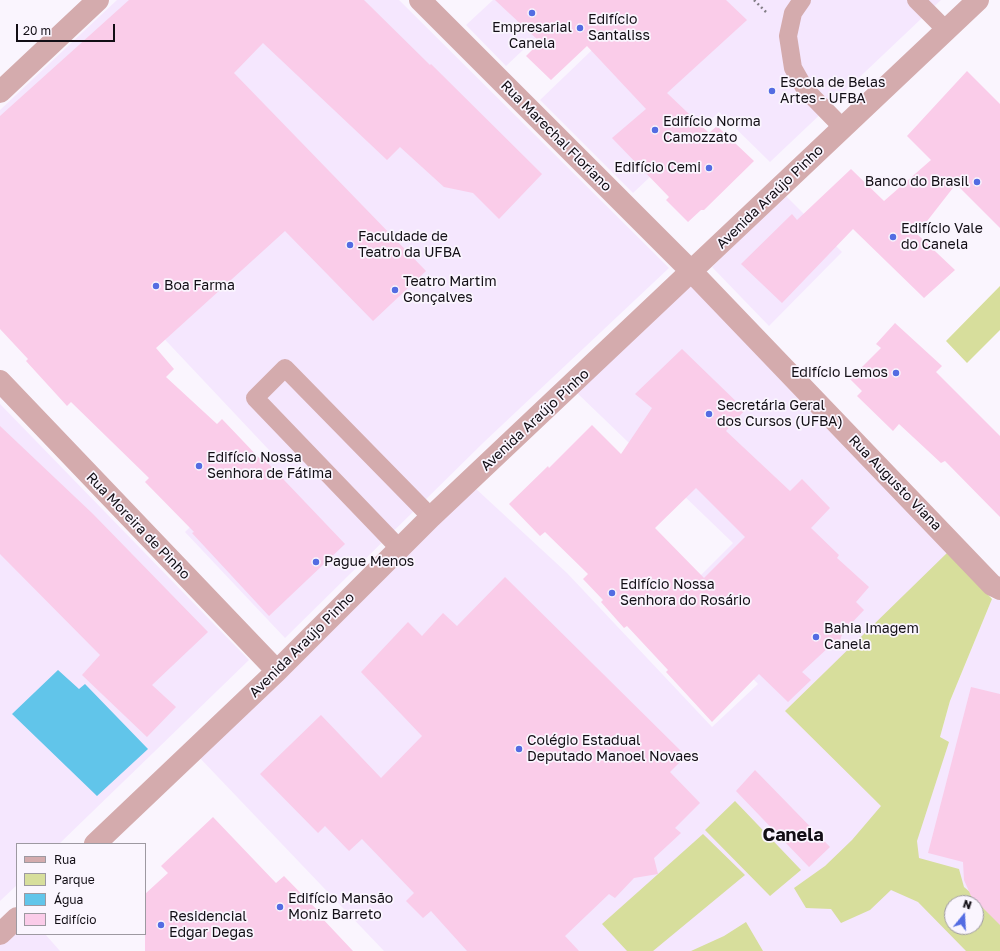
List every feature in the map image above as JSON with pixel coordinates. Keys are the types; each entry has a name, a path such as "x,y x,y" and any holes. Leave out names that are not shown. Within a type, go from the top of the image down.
{"street":[{"path":"0,92 98,0"},
{"name":"Rua Marechal Floriano","path":"420,0 692,272"},
{"name":"Avenida Araújo Pinho","path":"97,843 277,671 431,517 692,272 978,0"},
{"name":"Rua Augusto Viana","path":"692,272 992,585 1000,590"},
{"name":"Rua Moreira de Pinho","path":"0,381 277,671"},
{"path":"0,934 16,919"}],"lane":[{"path":"802,0 793,13 788,36 793,68 805,89 843,128"},
{"path":"916,0 946,30"},
{"path":"400,549 255,398 285,368 431,517"}],"shaded area":[{"path":"117,0 399,0 669,268 484,442 285,638 185,532 269,450 155,329 0,289 0,110"},
{"path":"493,0 576,0 506,66 466,25"},
{"name":"Escola de Belas Artes - UFBA","path":"644,0 941,0 770,162 719,112 633,193 540,100"},
{"path":"785,195 842,252 769,326 712,267"},
{"path":"691,281 948,552 940,737 950,701 992,599 1000,600 1000,951 384,951 197,755 474,487 567,573 712,727 758,684 678,598 733,543 575,391"},
{"path":"0,404 249,660 60,843 16,843 16,886 0,901"},
{"path":"16,928 16,935 46,935 60,951 0,951 0,943"}],"green space":[{"path":"1000,286 1000,330 967,363 946,341"},
{"path":"948,552 992,599 950,701 940,737 949,742 917,841 919,858 959,869 964,887 973,895 944,895 944,929 918,902 891,890 870,910 841,923 831,909 806,908 794,888 825,866 852,840 881,806 785,711"},
{"path":"735,801 801,870 770,896 705,830"},
{"path":"703,834 745,875 653,951 627,951 602,924"},
{"path":"984,904 994,913 1000,914 1000,951 966,951 950,935 984,935"},
{"path":"746,922 763,951 691,951 724,936"}],"water":[{"path":"58,670 79,689 85,684 148,749 97,796 12,714"}],"building":[{"path":"129,0 364,0 542,174 499,219 473,193 444,187 400,147 387,160 263,43 234,73 426,271 373,321 285,231 156,348 174,369 166,377 217,424 222,419 262,461 264,459 345,544 269,616 192,533 194,532 145,482 149,478 71,402 67,406 26,361 28,359 0,329 0,116"},
{"path":"495,0 726,0 747,20 667,93 709,133 717,126 754,161 704,210 701,210 688,222 666,200 669,197 612,138 646,109 587,46 551,80 526,56 540,42"},
{"path":"967,71 1000,104 1000,228 956,184 917,234 955,270 924,298 853,229 782,303 741,264 792,214 797,220 851,169 884,201 931,160 907,136"},
{"path":"895,323 942,366 936,372 1000,436 1000,517 945,461 941,463 899,424 893,431 857,396 862,391 850,379 881,348 876,344"},
{"path":"682,349 745,410 726,431 790,491 802,479 830,508 811,528 839,555 837,558 869,587 856,602 864,610 843,632 839,643 831,645 802,672 811,680 788,702 759,674 712,722 666,672 668,670 627,626 624,628 601,602 603,600 583,579 588,574 545,532 540,536 509,504 548,466 549,468 592,425 621,454 652,408 635,394","holes":["696,488 745,537 704,578 655,528"]},
{"path":"0,426 93,514 208,632 152,685 176,707 147,737 82,675 100,655 0,554"},
{"path":"505,577 686,756 670,772 700,803 675,828 681,833 654,858 658,874 634,878 615,898 609,894 565,936 579,951 467,951 431,911 423,918 406,901 414,893 362,839 349,851 325,826 318,833 260,774 321,715 381,778 422,736 361,672 408,622 422,636 443,613 457,626"},
{"path":"971,687 1000,694 1000,925 984,909 984,895 971,895 964,880 963,862 928,853"},
{"path":"755,770 830,847 809,867 736,791"},
{"path":"213,817 276,883 284,876 323,916 321,917 353,951 145,951 146,893 168,873 161,866"}],"place":[{"name":"Empresarial Canela","path":"532,13"},
{"name":"Edifício Santaliss","path":"580,28"},
{"name":"Escola de Belas Artes - UFBA","path":"772,91"},
{"name":"Edifício Norma Camozzato","path":"655,130"},
{"name":"Edifício Cemi","path":"709,168"},
{"name":"Banco do Brasil","path":"977,182"},
{"name":"Edifício Vale do Canela","path":"893,237"},
{"name":"Faculdade de Teatro da UFBA","path":"350,245"},
{"name":"Boa Farma","path":"156,286"},
{"name":"Teatro Martim Gonçalves","path":"395,290"},
{"name":"Edifício Lemos","path":"896,373"},
{"name":"Secretária Geral dos Cursos (UFBA)","path":"709,414"},
{"name":"Edifício Nossa Senhora de Fátima","path":"199,466"},
{"name":"Pague Menos","path":"316,562"},
{"name":"Edifício Nossa Senhora do Rosário","path":"612,593"},
{"name":"Bahia Imagem Canela","path":"816,637"},
{"name":"Colégio Estadual Deputado Manoel Novaes","path":"519,749"},
{"name":"Edifício Mansão Moniz Barreto","path":"280,907"},
{"name":"Residencial Edgar Degas","path":"161,925"}],"district":[{"name":"Canela","path":"793,835"}]}
